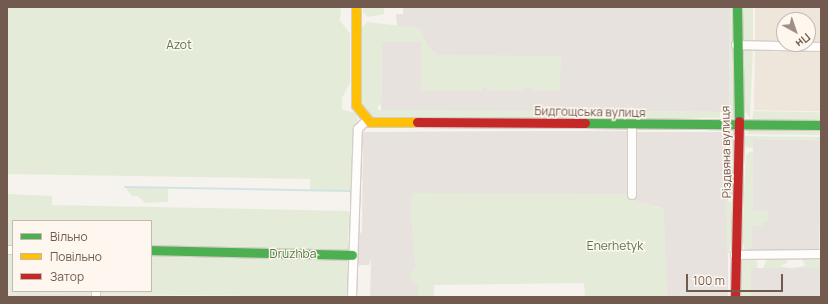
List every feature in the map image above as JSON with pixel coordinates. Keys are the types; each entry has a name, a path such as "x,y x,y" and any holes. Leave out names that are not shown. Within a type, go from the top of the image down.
{"street":[{"path":"352,297 352,255 357,208 358,129 364,117 356,105 356,7"},
{"name":"Різдвяна вулиця","path":"735,297 735,255 740,181 736,7"},
{"path":"736,45 821,47"},
{"name":"Бидгощська вулиця","path":"364,117 381,123 632,125 821,124"},
{"path":"632,125 632,195"},
{"path":"152,250 352,255"},
{"path":"735,255 821,254"}],"shaded area":[{"path":"390,7 730,7 729,112 589,111 587,107 580,108 580,111 381,111 382,42 397,25 396,14 403,14 403,8"},
{"path":"755,7 821,7 821,42 816,42 816,12 776,12 776,42 755,42"},
{"path":"755,51 821,52 820,111 754,110"},
{"path":"628,131 628,194 560,195 412,212 416,268 409,277 418,285 418,297 370,297 371,259 369,265 358,265 357,261 357,235 362,232 363,132"},
{"path":"635,132 728,132 728,297 667,297 662,208 635,201"},
{"path":"753,139 821,140 819,251 751,250"},
{"path":"751,268 821,268 821,297 751,297"},
{"path":"7,293 193,296 250,297 7,297"}],"green space":[{"name":"Azot","path":"7,7 341,7 340,21 350,33 350,83 342,98 342,110 354,112 358,120 353,136 357,191 310,190 310,179 7,174"},
{"path":"363,7 384,7 384,14 368,17 363,12"},
{"path":"730,7 733,7 735,107 734,118 728,119 725,112 729,112"},
{"path":"740,7 753,7 753,43 740,43"},
{"path":"367,22 420,28 429,48 438,55 561,56 560,91 532,91 532,87 524,87 524,91 487,91 487,87 483,87 483,91 421,91 421,42 382,42 381,105 378,105 378,110 580,111 582,108 582,115 577,120 373,117 361,100 362,42 359,31"},
{"path":"753,48 750,119 742,106 740,49"},
{"path":"640,111 720,112 720,118 638,118"},
{"path":"753,111 821,112 821,121 753,120"},
{"path":"752,128 821,128 821,135 746,134"},
{"path":"728,132 735,134 736,192 732,196 729,196"},
{"path":"745,136 821,137 821,140 753,139 753,147 750,148 744,145"},
{"path":"749,152 753,152 753,211 768,211 768,222 763,222 763,226 752,226 751,250 821,252 745,250 742,241 746,155"},
{"path":"125,187 168,188 168,202 145,203 138,196 132,196"},
{"name":"Enerhetyk","path":"412,193 635,194 636,201 664,209 667,297 585,297 584,283 434,285 434,297 418,297 418,285 409,277 416,268 410,212"},
{"name":"Druzhba","path":"7,194 52,196 52,205 349,211 347,297 7,293"},
{"path":"726,200 734,204 730,253 727,253"},
{"path":"768,257 788,257 787,263 780,266 789,268 763,268"},
{"path":"801,257 821,257 821,268 792,268 805,266"},
{"path":"756,258 758,268 751,268 751,297 737,297 742,259"}],"waterway":[{"path":"125,187 351,191"}],"traffic: fast":[{"path":"737,7 739,121"},
{"path":"585,123 821,125"},
{"path":"152,250 352,255"}],"traffic: slow":[{"path":"356,7 356,105 370,122 417,122"}],"traffic: jam":[{"path":"735,297 739,121"},
{"path":"417,122 585,123"}]}
